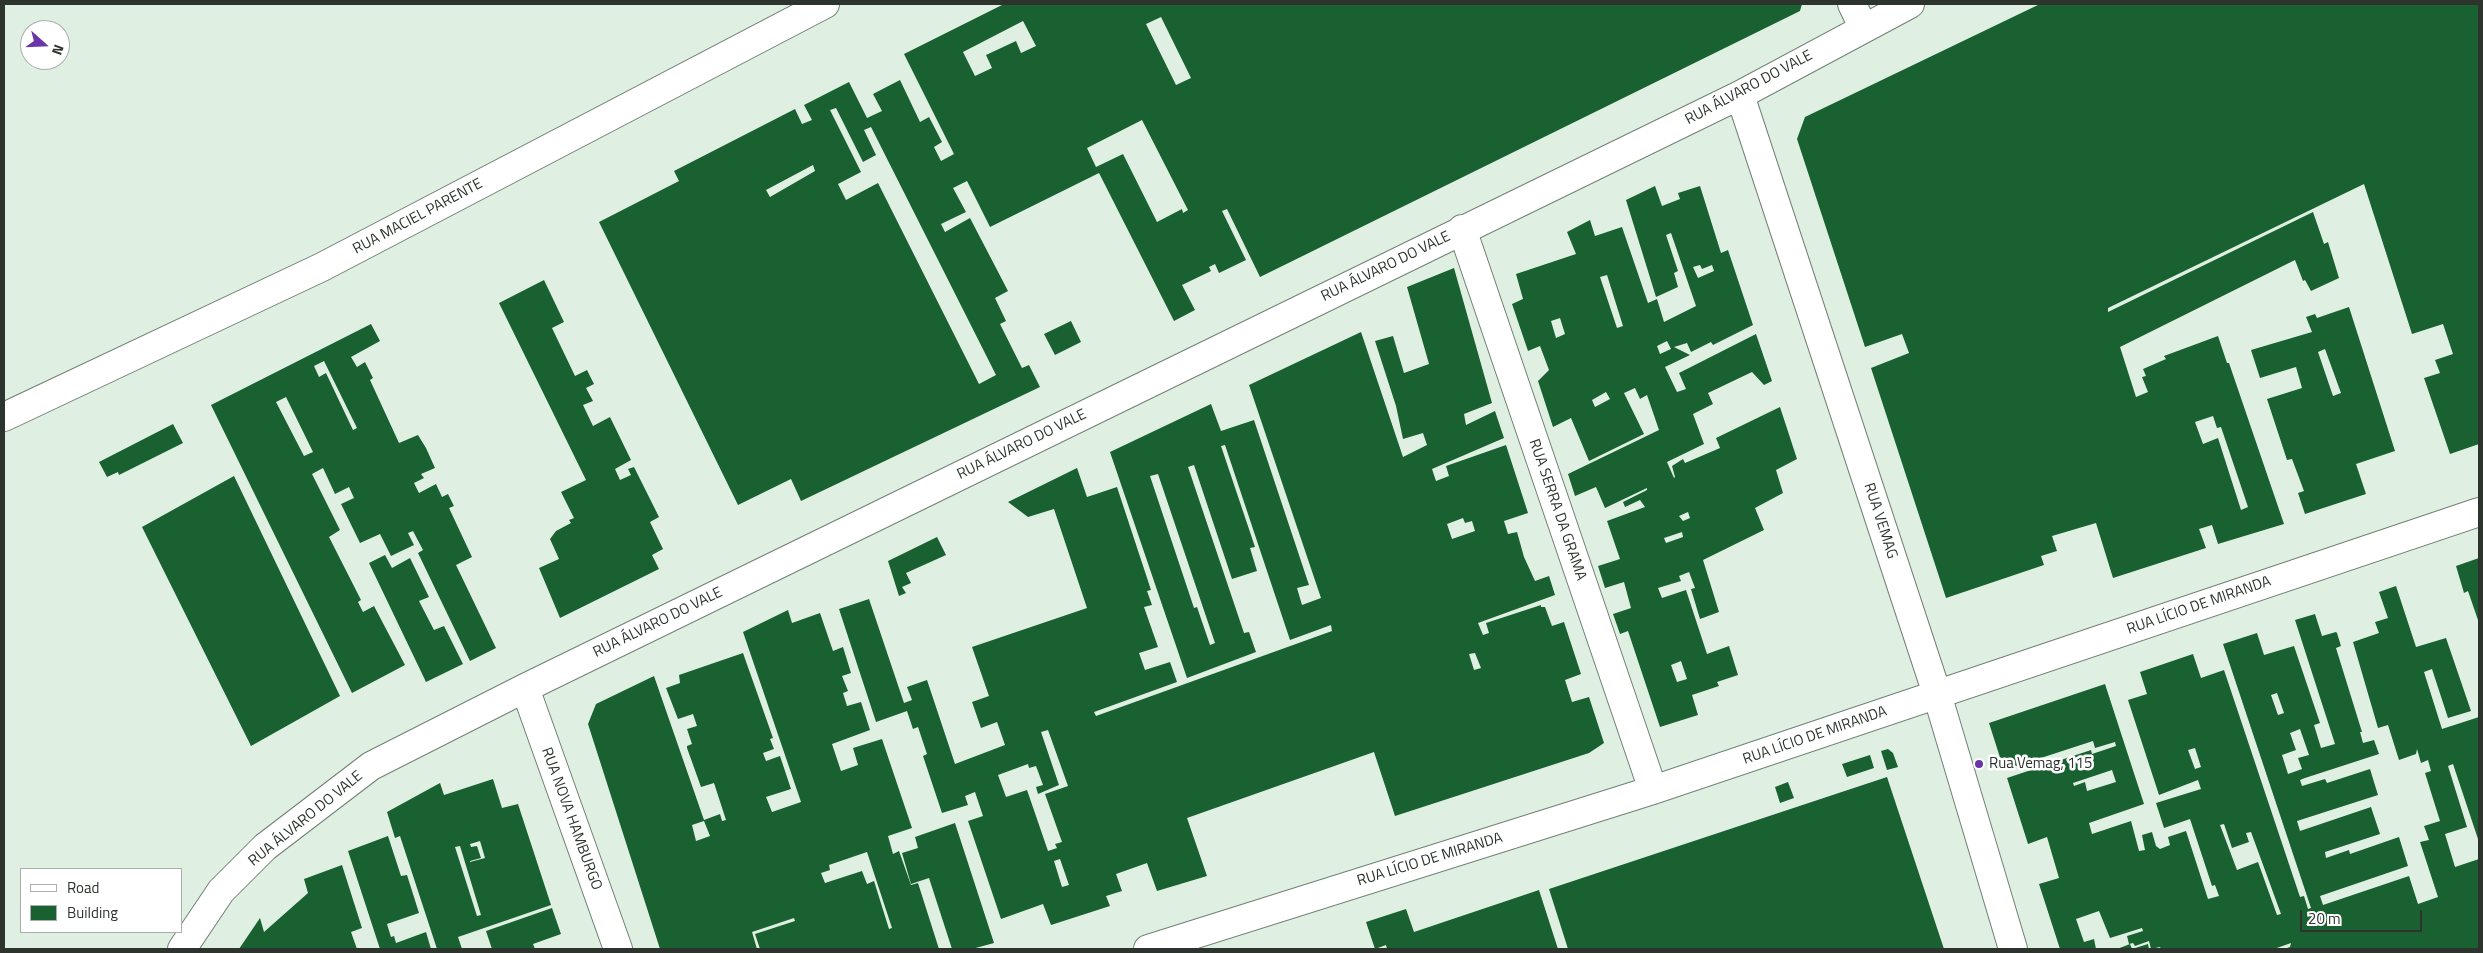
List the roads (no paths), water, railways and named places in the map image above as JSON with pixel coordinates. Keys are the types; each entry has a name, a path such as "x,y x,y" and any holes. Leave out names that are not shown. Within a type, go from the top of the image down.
{"street":[{"name":"RUA MACIEL PARENTE","path":"4,417 322,268 825,4"},
{"name":"RUA ÁLVARO DO VALE","path":"182,949 221,891 265,847 371,766 525,688 1740,94 1858,15 1910,4"},
{"name":"RUA VEMAG","path":"1740,94 1936,694 2013,949"},
{"name":"RUA SERRA DA GRAMA","path":"1462,229 1653,790"},
{"name":"RUA LÍCIO DE MIRANDA","path":"1148,949 1653,790 2479,512"},
{"name":"RUA NOVA HAMBURGO","path":"525,688 618,949"}],"place":[{"name":"Rua Vemag, 115","path":"1979,764"}]}
